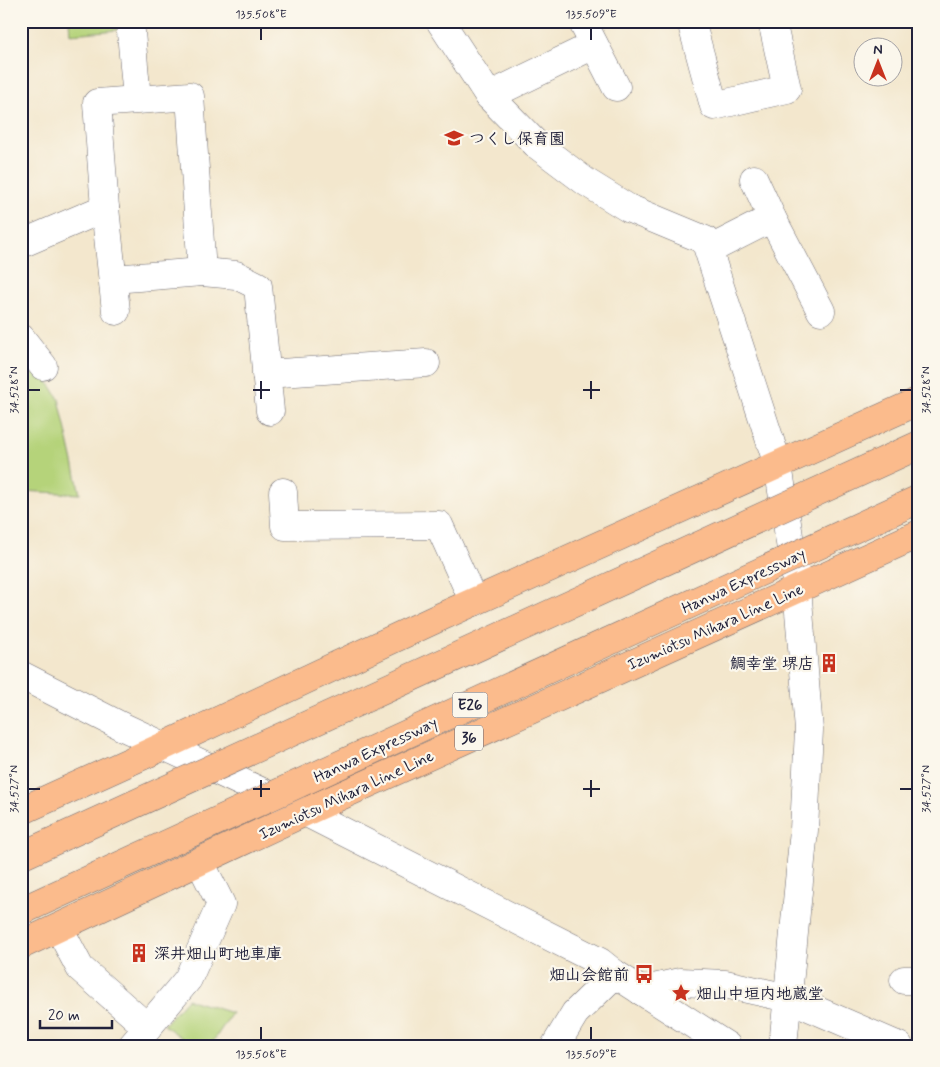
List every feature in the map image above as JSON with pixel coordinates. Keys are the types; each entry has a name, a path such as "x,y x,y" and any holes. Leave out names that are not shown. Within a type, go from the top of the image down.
{"main road":[{"path":"21,811 474,602 919,401"},
{"path":"21,856 919,445"},
{"name":"Hanwa Expressway","path":"21,911 919,499"},
{"name":"Izumiotsu Mihara Line Line","path":"21,945 305,812 919,534"}],"street":[{"path":"130,21 137,99"},
{"path":"440,21 489,96 537,145 586,182 628,208 705,240 709,250 778,465 797,588 809,730 804,830 783,1046"},
{"path":"690,21 714,106 787,89 772,21"},
{"path":"489,96 588,33 616,87"},
{"path":"116,311 105,208 98,103 190,96 202,272"},
{"path":"754,179 772,218 821,311"},
{"path":"21,244 105,208"},
{"path":"709,250 772,218"},
{"path":"113,280 202,272 236,275 258,286 270,411"},
{"path":"21,338 43,366"},
{"path":"266,374 426,363"},
{"path":"283,492 285,526 439,525 474,602"},
{"path":"21,675 121,726 305,812 600,962 615,974 727,1046"},
{"path":"59,928 80,968 140,1037 188,979 221,904 200,862"},
{"path":"555,1046 575,1013 615,974"},
{"path":"641,991 680,982 725,984 788,998 899,1046"}],"green space":[{"path":"69,21 117,21 118,30 70,34"},
{"path":"40,369 59,399 80,494 21,491 21,371"},
{"path":"187,999 232,1013 210,1046 193,1046 164,1025"}],"place":[{"name":"つくし保育園","path":"454,138"},
{"name":"鯛幸堂 堺店","path":"829,663"},
{"name":"深井畑山町地車庫","path":"139,953"},
{"name":"畑山会館前","path":"644,974"},
{"name":"畑山中垣内地蔵堂","path":"681,993"}]}
